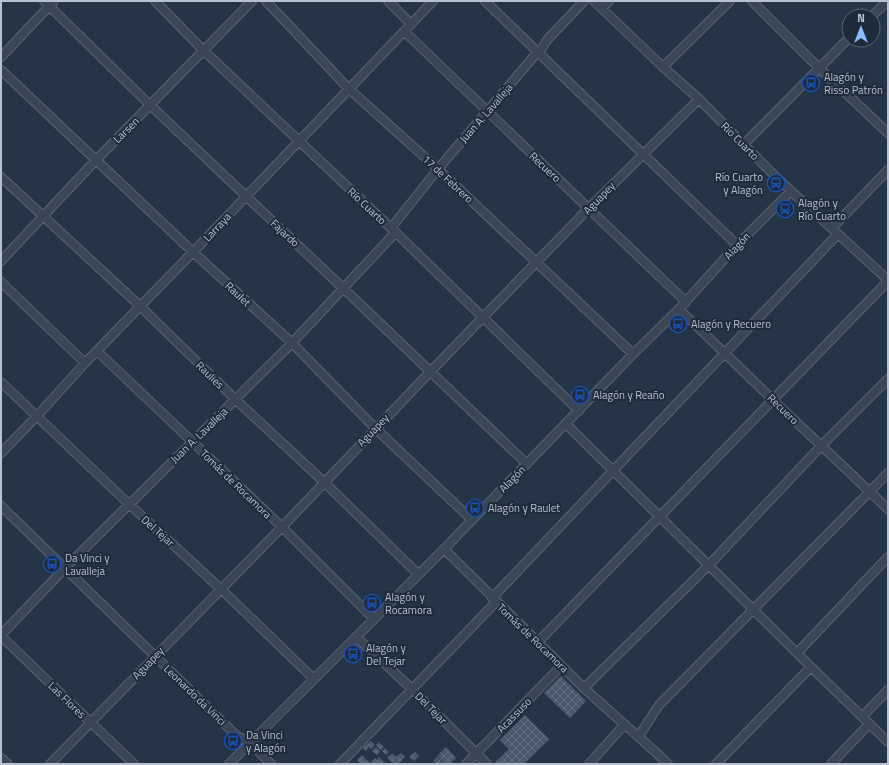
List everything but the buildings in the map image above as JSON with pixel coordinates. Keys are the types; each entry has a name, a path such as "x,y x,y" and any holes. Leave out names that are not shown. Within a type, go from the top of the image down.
{"street":[{"name":"Río Cuarto","path":"155,1 204,51 393,231 579,412"},
{"name":"Larsen","path":"1,261 96,160 252,1"},
{"name":"17 de Febrero","path":"266,1 349,89 438,169 633,354"},
{"path":"388,1 411,24"},
{"name":"Larraya","path":"1,452 434,1"},
{"path":"485,1 738,245"},
{"name":"Juan A. Lavalleja","path":"1,636 65,568 236,400 344,289 393,231 438,169 535,55 539,53 547,40 584,1"},
{"name":"Río Cuarto","path":"594,1 699,99 743,145 791,191 888,281"},
{"path":"602,8 609,1"},
{"path":"663,67 730,1"},
{"path":"752,1 819,68 888,133"},
{"path":"881,8 888,1"},
{"path":"1,56 49,3"},
{"name":"Fajardo","path":"49,3 150,105 527,464"},
{"name":"Recuero","path":"405,32 686,302"},
{"path":"743,145 841,46"},
{"name":"Raulet","path":"1,70 193,252 292,343 376,428 472,520"},
{"name":"Aguapey","path":"50,764 282,527 589,208 699,99"},
{"path":"340,764 412,689 613,471 725,354 888,170"},
{"name":"Raulies","path":"1,177 140,306 418,574"},
{"name":"Alagón","path":"229,764 579,412 791,191"},
{"path":"538,642 888,281"},
{"path":"1,282 85,363"},
{"name":"Recuero","path":"679,309 888,509"},
{"name":"Tomás de Rocamora","path":"97,351 282,527 374,619"},
{"path":"584,688 709,565 821,446 888,379"},
{"name":"Del Tejar","path":"1,382 221,589 314,679"},
{"path":"566,424 888,742"},
{"path":"639,736 659,705 888,473"},
{"name":"Leonardo da Vinci","path":"1,506 237,736 250,743 270,764"},
{"name":"Tomás de Rocamora","path":"444,549 561,666 668,764"},
{"path":"798,653 888,557"},
{"name":"Las Flores","path":"1,636 134,764"},
{"name":"Del Tejar","path":"356,637 412,689 487,764"},
{"name":"Acassuso","path":"466,764 561,666"},
{"path":"716,764 811,667"},
{"path":"862,717 888,690"},
{"path":"831,764 869,724"},
{"path":"589,764 624,725"},
{"path":"1,758 8,764"}],"place":[{"name":"Alagón y Risso Patrón","path":"811,83"},
{"name":"Río Cuarto y Alagón","path":"776,183"},
{"name":"Alagón y Río Cuarto","path":"785,209"},
{"name":"Alagón y Recuero","path":"678,324"},
{"name":"Alagón y Reaño","path":"580,395"},
{"name":"Alagón y Raulet","path":"475,508"},
{"name":"Da Vinci y Lavalleja","path":"52,564"},
{"name":"Alagón y Rocamora","path":"372,603"},
{"name":"Alagón y Del Tejar","path":"353,654"},
{"name":"Da Vinci y Alagón","path":"233,741"}]}
